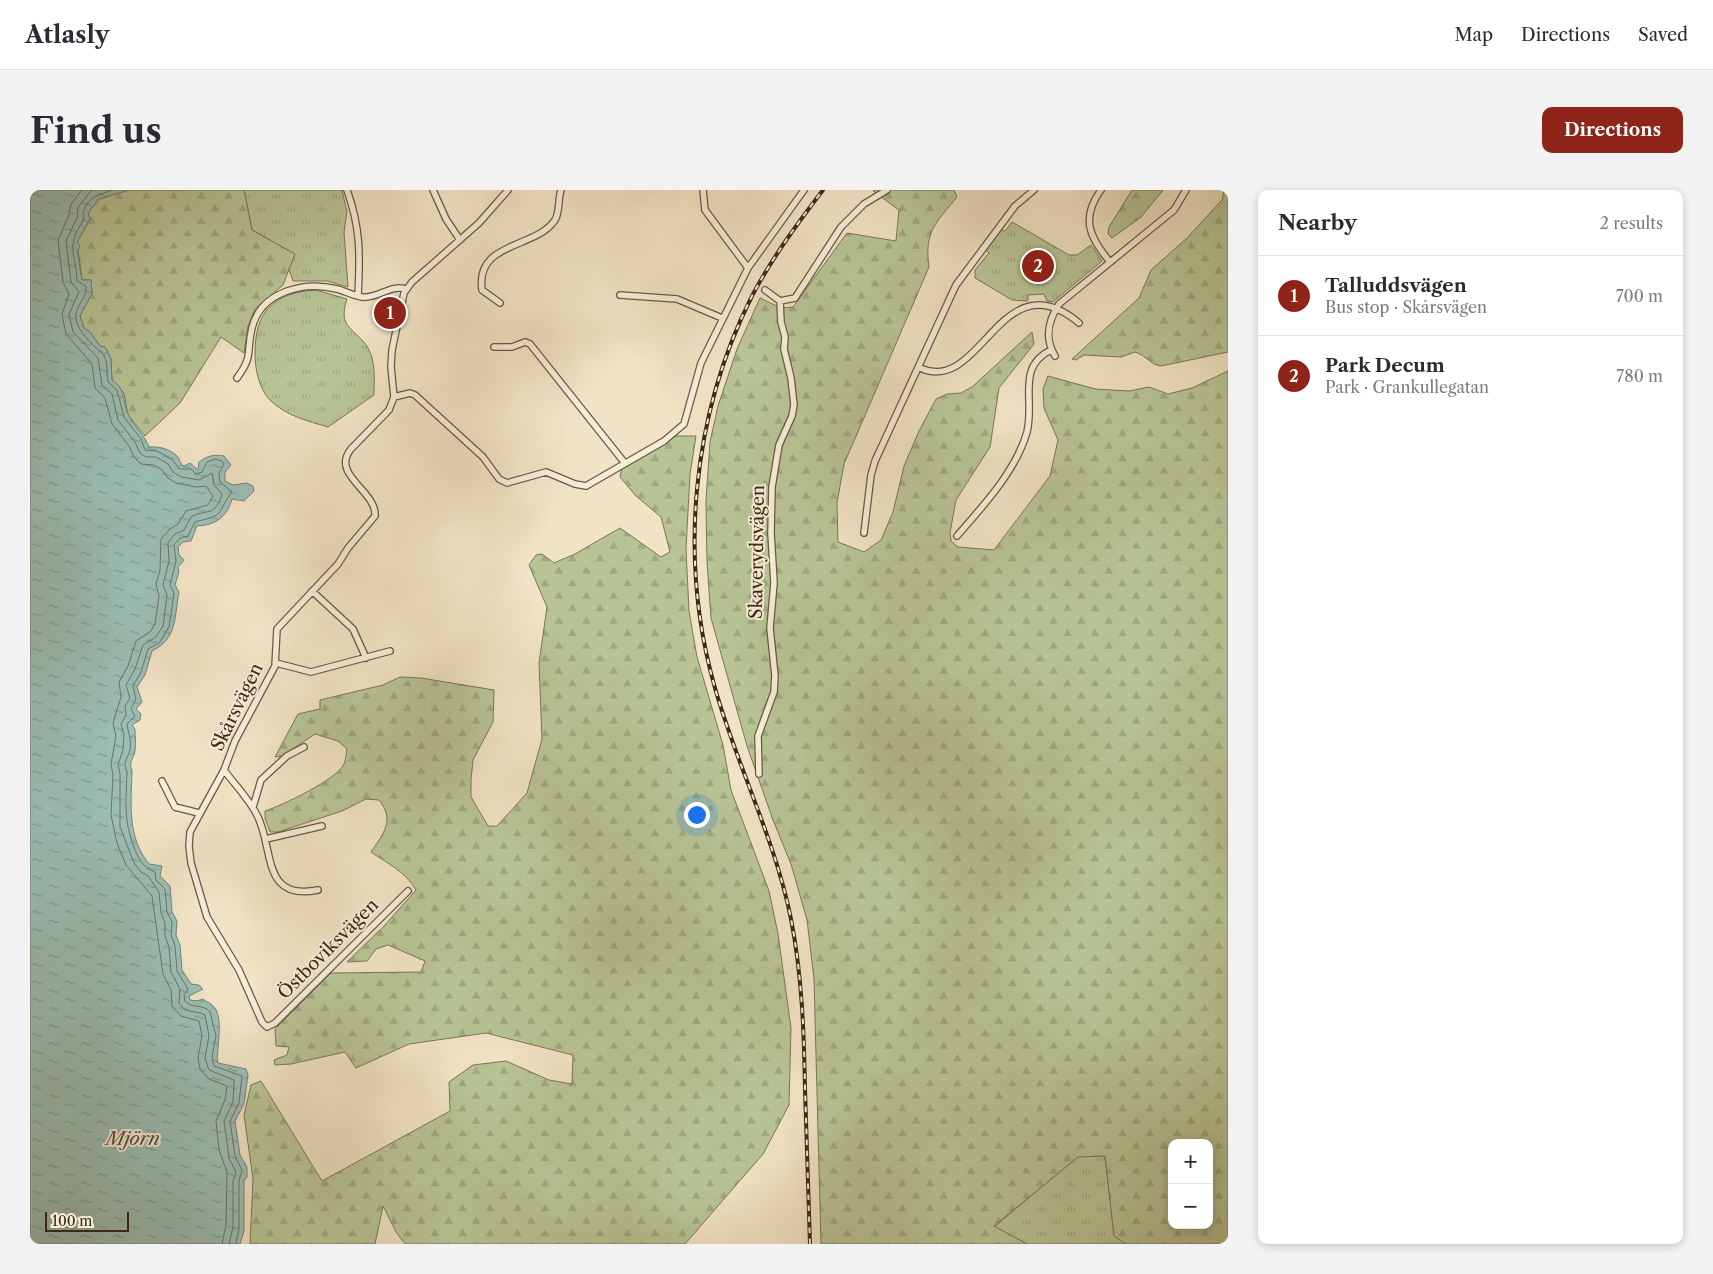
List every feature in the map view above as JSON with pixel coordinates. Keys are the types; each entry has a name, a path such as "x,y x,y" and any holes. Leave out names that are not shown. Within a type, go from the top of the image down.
{"street":[{"path":"347,190 359,235 361,254 358,296"},
{"path":"433,190 446,219 460,240"},
{"path":"508,190 479,223 406,289 390,359 394,397 410,394 416,395 483,457 499,479 507,483 546,472 574,484 586,486 624,462 664,441 684,424 701,363 722,318 748,268 804,190"},
{"path":"500,303 482,290 480,277 482,267 496,255 547,228 557,214 562,190"},
{"path":"703,190 704,210 748,268"},
{"path":"766,290 780,302 795,298 841,227 864,204 887,190"},
{"path":"864,533 870,481 875,462 920,368 950,299 963,274 1015,206 1034,190"},
{"path":"1101,190 1090,213 1090,228 1093,240 1110,262"},
{"path":"1055,356 1051,350 1048,334 1056,309 1067,296 1174,210 1186,190"},
{"path":"237,378 248,364 253,323 259,312 280,292 295,288 320,287 338,289 358,296 375,297 392,289 406,289"},
{"path":"620,295 677,299 722,318"},
{"name":"Skaverydsvägen","path":"758,774 758,736 774,692 776,676 770,628 774,583 770,533 772,487 779,445 792,416 794,405 791,378 784,350 785,337 781,322 780,302"},
{"path":"920,368 940,372 952,368 1024,306 1042,304 1056,309 1079,323"},
{"path":"494,346 512,347 525,342 530,344 624,462"},
{"path":"957,536 1001,482 1020,450 1027,430 1031,369 1037,358 1051,350"},
{"name":"Skårsvägen","path":"269,1027 262,1022 239,970 207,917 189,846 192,825 224,770 235,741 260,697 276,663 277,629 338,564 348,548 375,516 373,505 348,472 344,462 350,449 389,410 394,397"},
{"path":"312,591 353,629 366,658"},
{"path":"276,663 311,672 390,651"},
{"path":"253,807 261,780 287,756 304,747"},
{"path":"224,770 253,807 266,839 269,861 278,881 286,888 302,893 318,890"},
{"path":"162,781 175,807 199,813"},
{"path":"266,839 322,826"},
{"name":"Östboviksvägen","path":"269,1027 329,971 408,891"}],"green space":[{"path":"129,190 244,190 252,230 295,254 283,285 255,309 248,326 244,353 221,337 180,403 145,436 128,415 124,393 112,380 111,359 105,347 100,346 90,332 84,328 80,316 92,293 91,280 82,280 77,242 90,219 88,213 99,199"},
{"path":"244,190 342,190 347,212 344,232 348,287 327,281 293,281 289,269 294,254 252,230"},
{"path":"954,190 957,197 933,228 928,245 929,267 844,464 837,503 838,542 864,552 881,540 893,512 904,466 919,431 936,399 947,394 961,393 972,387 1032,332 1034,344 999,388 990,447 956,500 950,533 951,541 958,547 994,550 1050,476 1058,440 1044,408 1043,389 1048,376 1095,389 1129,391 1149,387 1168,394 1192,388 1228,371 1228,1244 1126,1244 1114,1236 1105,1156 1078,1157 994,1226 1027,1244 821,1244 814,979 807,920 791,864 747,746 711,618 707,562 706,501 710,442 718,406 737,349 760,298 781,308 793,307 847,233 896,241 899,210 873,191"},
{"path":"1132,190 1163,190 1141,217 1112,238 1108,234 1109,227"},
{"path":"1224,190 1228,190 1228,352 1161,366 1154,364 1135,352 1121,357 1084,355 1076,360 1072,359 1139,298 1151,270 1187,238 1222,200"},
{"path":"1012,222 1069,255 1077,255 1091,245 1102,261 1053,302 1047,301 1044,294 1028,295 1028,301 1012,300 975,278 975,270 989,253 985,249 1001,229 1005,231"},
{"path":"316,290 347,299 344,309 346,322 371,353 374,371 374,395 328,427 290,414 276,406 260,385 255,360 258,326 269,307 288,295"},
{"path":"676,436 696,436 690,474 686,549 689,611 697,657 723,745 731,790 769,891 778,934 791,1028 789,1105 763,1154 685,1244 405,1244 396,1232 383,1206 375,1244 250,1244 253,1179 244,1115 251,1085 261,1081 322,1181 450,1111 449,1082 473,1065 506,1061 549,1080 572,1084 573,1055 486,1033 409,1044 356,1068 345,1052 291,1064 275,1065 274,1060 287,1055 289,1047 276,1046 275,1029 331,973 421,972 425,961 388,945 376,949 367,961 347,962 385,925 416,890 407,878 371,852 380,839 387,820 384,807 379,800 366,799 342,811 278,832 270,832 265,818 265,811 283,804 321,784 340,770 345,762 347,749 338,741 315,734 282,756 275,757 298,714 320,709 320,700 383,685 400,677 421,678 494,690 493,722 473,760 471,797 488,826 497,826 527,793 542,739 539,663 547,607 529,565 536,555 542,554 554,563 575,554 620,528 661,557 670,552 661,517 636,496 620,477 622,467"},
{"path":"1078,1156 1105,1156 1114,1235 1126,1244 1027,1244 994,1227"}],"water":[{"name":"Mjörn","path":"30,190 129,190 99,199 88,213 90,219 77,242 80,246 77,251 82,280 91,280 92,293 80,316 84,328 90,332 100,346 105,347 111,359 112,380 120,387 128,414 149,447 167,450 177,456 184,466 190,463 198,470 199,462 205,458 214,455 224,456 231,465 225,472 225,481 233,485 247,483 253,486 254,491 244,501 232,499 227,511 220,519 210,524 197,526 191,541 183,542 178,547 179,555 184,560 178,567 179,572 175,585 179,592 175,618 171,633 160,646 152,651 145,675 137,687 142,702 136,709 141,714 140,720 132,725 135,729 135,746 131,765 132,820 137,843 149,864 162,866 160,876 170,886 172,912 177,921 176,935 180,945 182,970 191,984 199,985 203,989 189,996 190,1000 197,1001 203,999 216,1010 219,1025 218,1063 246,1069 248,1075 244,1104 235,1121 240,1155 247,1167 247,1177 244,1181 244,1231 240,1244 30,1244"}],"railway":[{"path":"810,1244 803,1025 795,940 784,889 766,831 734,746 715,688 704,639 697,589 695,539 697,488 704,438 716,389 732,342 752,296 768,268 794,228 823,190"}],"place":[{"name":"Park Decum","path":"1038,266"},
{"name":"Talluddsvägen","path":"390,313"}]}
